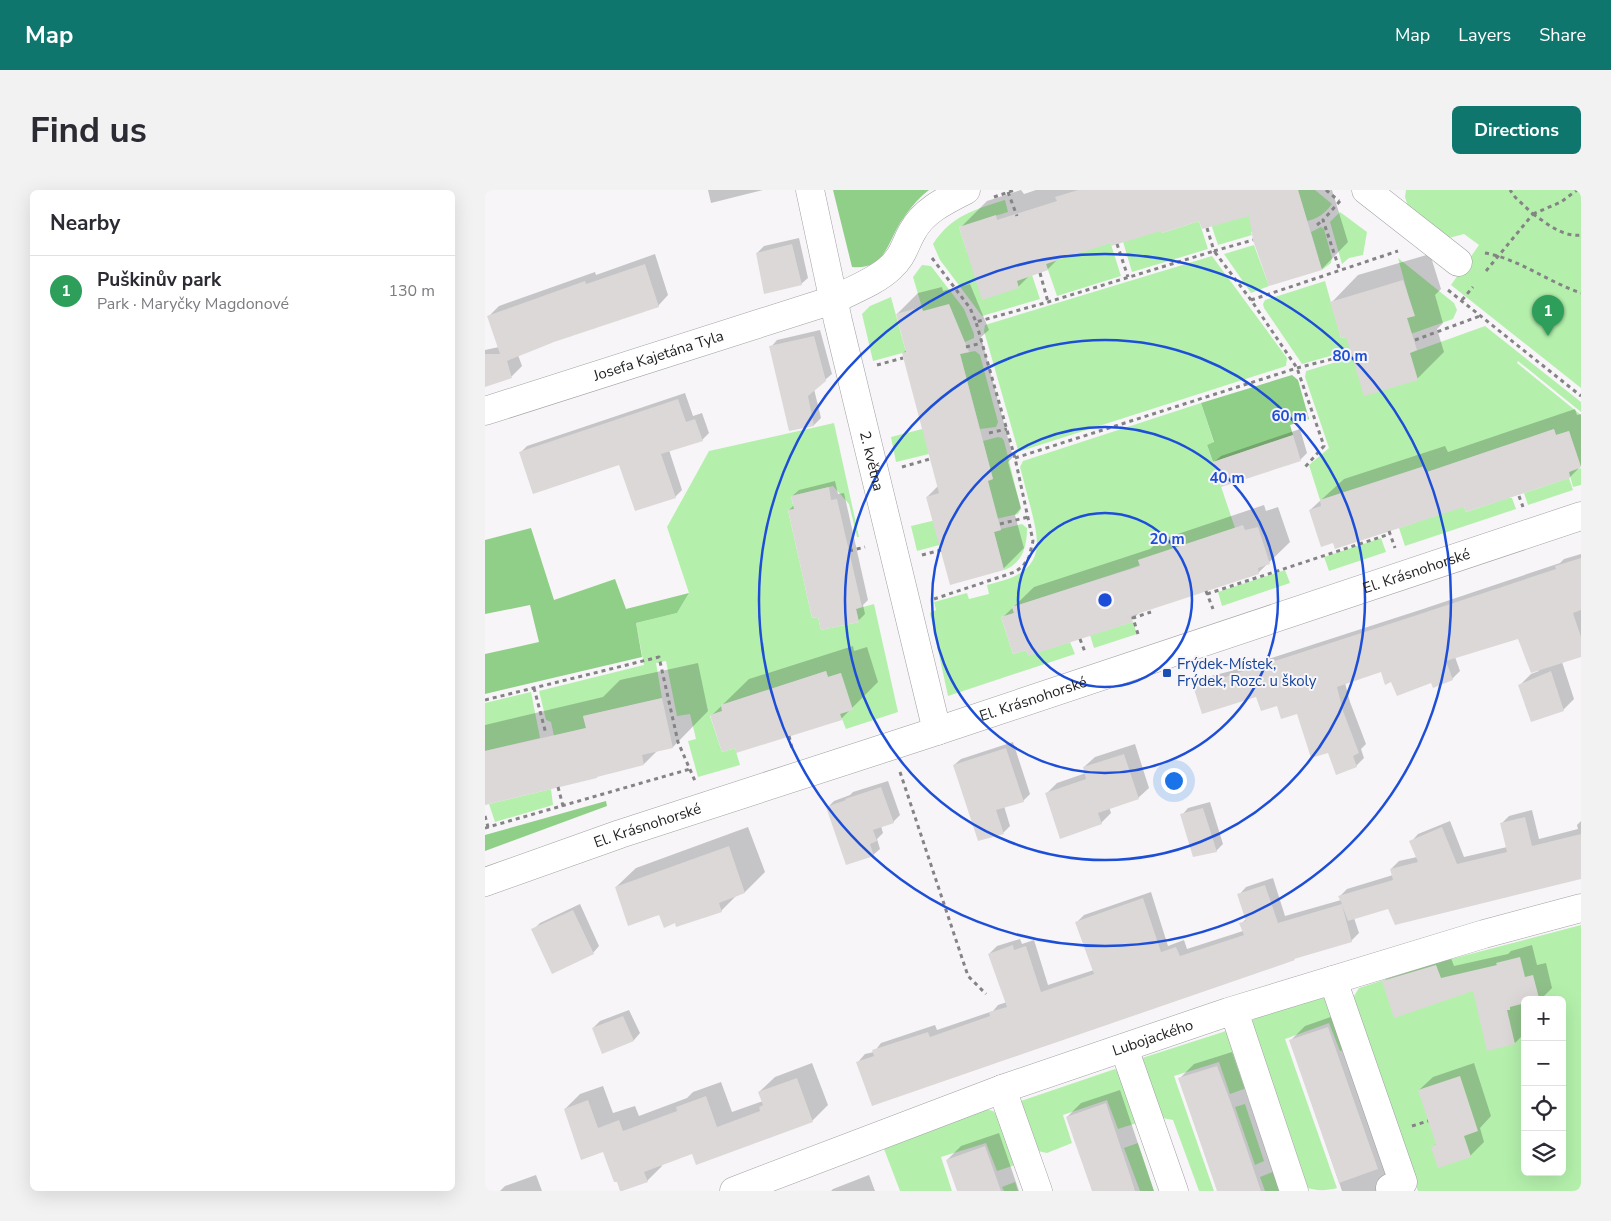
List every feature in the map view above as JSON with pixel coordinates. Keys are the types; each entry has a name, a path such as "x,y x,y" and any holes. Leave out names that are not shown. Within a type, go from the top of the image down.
{"street":[{"name":"2. května","path":"810,190 833,300 937,731"},
{"name":"Josefa Kajetána Tyla","path":"485,411 833,300 870,281 890,268 904,252 912,231 930,210 966,190"},
{"path":"1366,190 1458,262"},
{"name":"El. Krásnohorské","path":"485,882 620,834 937,731 1581,516"},
{"name":"Lubojackého","path":"734,1191 1002,1089 1234,1010 1484,934 1581,908"},
{"path":"1333,980 1403,1182 1387,1190"},
{"path":"1234,1010 1294,1191"},
{"path":"1124,1048 1174,1191"},
{"path":"1002,1089 1037,1191"}],"path":[{"path":"1510,190 1533,214 1557,230 1571,236 1581,235"},
{"path":"1480,278 1533,214 1561,202 1577,190"},
{"path":"1009,192 1017,216"},
{"path":"1317,225 1340,201"},
{"path":"1323,220 1340,270"},
{"path":"1207,228 1214,250 1297,368 1324,446 1305,467"},
{"path":"976,322 1253,240"},
{"path":"1117,244 1129,277"},
{"path":"1251,300 1401,250"},
{"path":"1499,255 1581,293"},
{"path":"906,606 1015,572 1023,566 1029,557 1033,541 1015,458 976,322 970,308 930,256"},
{"path":"1040,273 1048,302"},
{"path":"1442,285 1581,396"},
{"path":"1462,300 1474,285"},
{"path":"1415,340 1480,316"},
{"path":"966,346 982,343"},
{"path":"1015,458 1297,368 1352,354"},
{"path":"868,368 903,358"},
{"path":"989,433 1007,429"},
{"path":"893,469 931,459"},
{"path":"1000,524 1028,517"},
{"path":"1215,613 1207,593 1389,532 1396,549"},
{"path":"849,551 867,547"},
{"path":"913,557 941,550"},
{"path":"1139,637 1133,618 1151,612"},
{"path":"1080,639 1085,655"},
{"path":"485,700 659,657 678,742 695,781"},
{"path":"534,688 546,734"},
{"path":"789,736 793,750"},
{"path":"899,766 968,976 986,994"},
{"path":"485,816 486,828 690,770"},
{"path":"558,787 563,806"}],"green space":[{"path":"833,190 929,190 906,214 888,247 878,260 863,267 852,267"},
{"path":"1298,190 1315,190 1332,204 1321,215 1307,221"},
{"path":"1406,190 1581,190 1581,388 1451,285 1479,245 1464,234 1449,238 1409,210 1405,197"},
{"path":"1005,200 1008,212 959,227 967,252 1014,274 1030,269 1040,299 982,316 940,260 933,244 940,234 956,220 974,211"},
{"path":"1249,205 1256,231 1251,232 1252,235 1218,245 1209,218"},
{"path":"1340,212 1367,232 1363,255 1349,258 1342,264 1330,222"},
{"path":"1199,221 1208,249 1132,272 1121,235 1159,222 1162,233"},
{"path":"1321,227 1324,229 1332,258 1331,263 1322,270 1311,232"},
{"path":"1109,238 1121,276 1057,296 1046,264"},
{"path":"1254,245 1269,286 1251,293 1224,254"},
{"path":"1212,256 1287,358 1286,366 1021,451 1018,450 984,331 985,325"},
{"path":"1398,258 1454,303 1457,310 1453,319 1405,336 1400,320 1414,316"},
{"path":"922,265 931,266 964,309 974,338 965,342 923,311 913,277"},
{"path":"1325,281 1341,338 1351,336 1351,350 1302,364 1263,304 1265,300"},
{"path":"891,297 906,352 873,361 862,314 870,306"},
{"path":"1485,326 1581,402 1581,412 1518,361 1517,363 1581,415 1581,467 1569,431 1556,435 1554,429 1427,472 1424,466 1320,500 1309,465 1329,448 1305,377 1306,371 1353,357 1410,353"},
{"path":"975,351 980,355 998,422 996,427 980,429 960,354"},
{"path":"1292,375 1298,380 1309,419 1290,425 1293,435 1213,462 1207,445 1214,442 1201,403"},
{"path":"1201,403 1214,443 1207,445 1235,528 1138,560 1140,565 1129,569 1012,607 1014,613 1001,617 1013,654 1026,650 1029,655 1070,642 1075,654 948,696 930,613 936,610 934,602 967,593 969,599 989,594 987,585 1017,575 1032,562 1037,546 1037,537 1020,467 1023,461"},
{"path":"834,423 859,537 857,537 849,504 833,486 791,496 794,509 788,510 812,618 818,617 821,630 859,622 856,609 874,604 898,712 846,729 840,714 841,673 828,677 826,671 721,705 722,711 710,716 722,752 735,748 740,765 698,777 688,741 696,739 690,714 677,716 666,661 656,663 662,698 583,716 586,728 554,736 551,722 546,720 539,691 644,665 636,623 677,613 689,593 667,527 709,451"},
{"path":"926,428 929,454 896,462 891,437"},
{"path":"998,437 1004,441 1021,509 1018,514 991,520 981,482 993,479 983,441"},
{"path":"1581,468 1581,485 1573,487 1569,472"},
{"path":"1569,478 1573,490 1528,505 1524,493"},
{"path":"1512,498 1516,509 1405,546 1399,528 1464,506 1466,512"},
{"path":"936,520 943,544 917,551 911,526"},
{"path":"1022,524 1027,528 1023,553 1016,563 1004,570 994,532"},
{"path":"531,528 554,600 615,579 626,609 689,593 677,613 636,623 642,657 485,694 485,654 539,642 530,605 485,614 485,540"},
{"path":"1381,538 1386,552 1329,571 1324,557"},
{"path":"1285,570 1290,583 1222,606 1218,592"},
{"path":"1133,622 1137,634 1094,648 1090,635"},
{"path":"531,692 540,738 485,751 485,703"},
{"path":"551,789 553,805 495,822 489,804"},
{"path":"606,801 607,806 485,851 485,835"},
{"path":"1581,925 1581,1191 1418,1191 1351,1001 1359,988 1436,963"},
{"path":"1325,997 1350,1048 1340,1051 1329,1023 1285,1039 1337,1188 1321,1190 1305,1187 1250,1023 1257,1016"},
{"path":"1226,1031 1234,1038 1252,1086 1230,1094 1219,1062 1174,1076 1214,1191 1199,1191 1173,1120 1152,1116 1142,1058"},
{"path":"1115,1069 1123,1076 1140,1122 1118,1129 1107,1100 1063,1115 1072,1143 1047,1153 1033,1150 1018,1102"},
{"path":"1245,1104 1264,1161 1255,1165 1235,1107"},
{"path":"985,1109 993,1111 1000,1117 1018,1164 997,1171 986,1143 941,1157 952,1191 900,1191 884,1149"},
{"path":"1138,1143 1154,1191 1140,1191 1124,1148"},
{"path":"1280,1169 1286,1191 1265,1191 1260,1177"},
{"path":"1015,1182 1018,1191 1004,1191 1002,1187"}],"building":[{"path":"1078,190 1298,190 1322,270 1269,286 1253,240 1249,216 1202,229 1199,221 1111,246 1111,243 1046,264 1048,270 1017,281 1019,288 982,300 959,227 996,215 997,220 1057,201 1055,197"},
{"path":"792,244 802,285 764,294 756,253"},
{"path":"645,264 659,307 554,342 507,361 512,378 485,387 485,354 500,354 487,316 585,281 586,284"},
{"path":"1403,280 1415,316 1407,318 1417,350 1410,353 1418,380 1364,396 1346,337 1341,338 1330,302"},
{"path":"949,304 969,352 960,354 993,479 988,481 1001,530 994,532 1004,570 950,585 926,497 939,493 902,353 906,352 896,314 921,307 923,311"},
{"path":"814,336 826,381 808,396 814,426 789,431 769,346"},
{"path":"678,399 686,422 695,419 703,441 661,454 676,498 635,511 619,465 533,494 519,452"},
{"path":"1554,429 1556,435 1569,431 1581,467 1569,472 1570,478 1466,512 1464,507 1335,549 1333,543 1321,547 1309,510 1321,506 1320,500 1425,466 1427,472"},
{"path":"1293,435 1301,461 1221,487 1213,462"},
{"path":"829,487 831,500 837,499 862,607 856,609 859,622 821,630 818,617 812,618 788,510 794,509 791,496"},
{"path":"1243,525 1245,530 1258,527 1270,564 1258,568 1259,574 1131,616 1133,622 1028,656 1026,650 1013,654 1001,617 1014,613 1012,607 1140,566 1138,560"},
{"path":"1581,558 1581,610 1573,613 1581,637 1581,657 1531,673 1518,639 1446,661 1453,680 1433,688 1431,683 1397,696 1391,682 1385,685 1381,672 1337,687 1343,711 1359,753 1353,756 1357,767 1336,775 1328,753 1311,758 1297,714 1281,719 1277,706 1261,711 1256,697 1202,714 1193,686 1414,616 1556,569 1555,566"},
{"path":"826,671 828,677 841,673 853,710 840,714 842,720 736,753 735,748 722,752 710,715 722,711 721,705"},
{"path":"1551,671 1564,711 1531,722 1518,685"},
{"path":"662,698 673,748 642,755 644,765 485,805 485,751 586,728 583,716"},
{"path":"1006,748 1024,802 996,810 1004,834 978,841 953,765"},
{"path":"1124,754 1139,799 1098,813 1102,824 1060,839 1045,793 1086,779 1083,767"},
{"path":"881,787 894,823 873,830 877,841 870,844 874,856 846,865 826,807"},
{"path":"1203,808 1217,852 1193,857 1180,814"},
{"path":"1525,817 1532,846 1581,834 1581,879 1395,925 1388,909 1348,921 1342,905 1352,942 1294,959 872,1106 856,1062 874,1056 872,1050 928,1032 930,1037 990,1016 989,1012 1007,1007 988,954 1013,945 1014,950 1026,946 1041,992 1094,974 1075,922 1143,898 1161,952 1176,947 1180,956 1244,935 1239,923 1246,921 1237,894 1265,885 1278,923 1342,904 1338,896 1393,880 1390,869 1418,862 1409,841 1442,827 1457,864 1507,852 1500,823"},
{"path":"729,846 745,893 719,903 722,912 676,927 675,923 664,928 659,915 628,926 615,887"},
{"path":"573,910 594,954 552,974 531,929"},
{"path":"1520,957 1525,977 1533,975 1538,996 1521,996 1521,1004 1510,1007 1510,1010 1507,1010 1515,1044 1487,1051 1473,991 1394,1018 1382,981 1436,965 1441,978 1497,965 1496,963"},
{"path":"623,1016 634,1041 602,1054 592,1028"},
{"path":"1328,1027 1378,1169 1339,1183 1289,1040"},
{"path":"1217,1066 1261,1191 1217,1191 1178,1078"},
{"path":"1460,1076 1478,1131 1464,1136 1471,1157 1438,1168 1431,1147 1436,1144 1418,1090"},
{"path":"797,1078 813,1122 696,1165 692,1154 644,1172 648,1182 622,1191 620,1191 617,1182 614,1182 603,1152 581,1160 564,1109 588,1100 598,1128 619,1120 623,1131 677,1111 676,1107 706,1096 717,1127 760,1111 759,1107 763,1105 758,1092"},
{"path":"1106,1103 1135,1191 1092,1191 1066,1117"},
{"path":"985,1146 1001,1191 957,1191 946,1160"}],"place":[{"name":"Puškinův park","path":"1548,336"},
{"name":"Frýdek-Místek, Frýdek, Rozc. u školy","path":"1167,673"}]}
